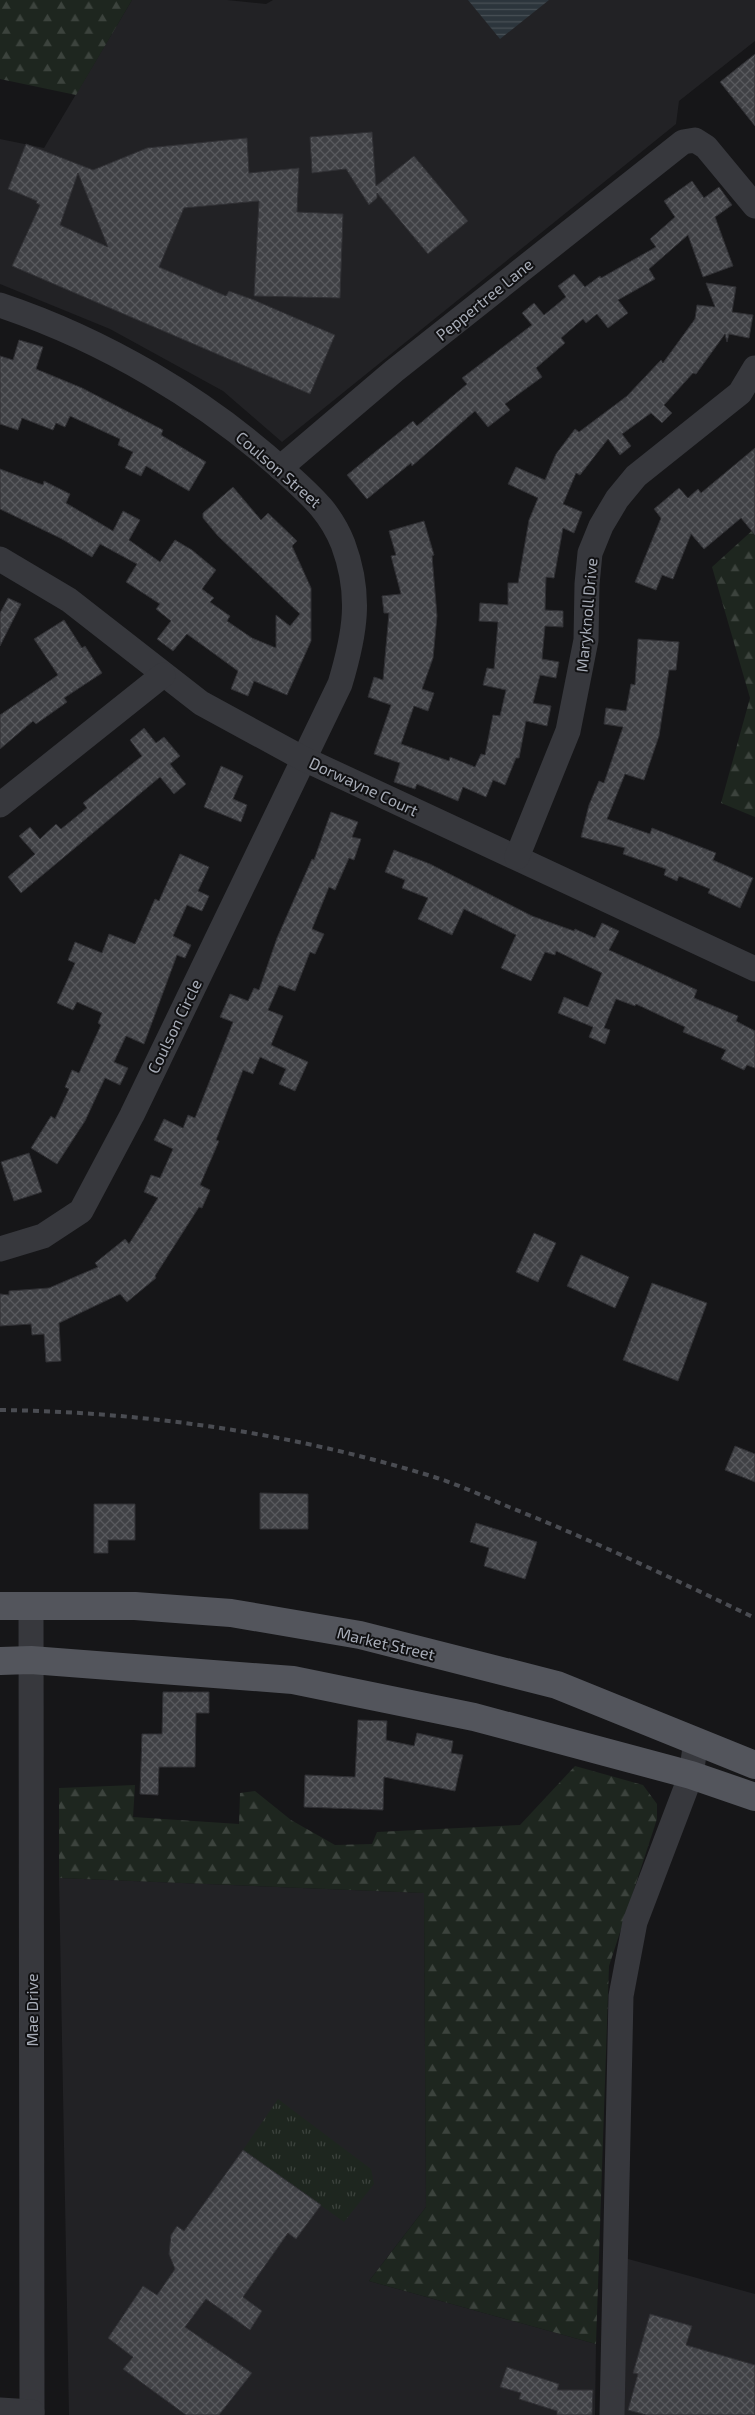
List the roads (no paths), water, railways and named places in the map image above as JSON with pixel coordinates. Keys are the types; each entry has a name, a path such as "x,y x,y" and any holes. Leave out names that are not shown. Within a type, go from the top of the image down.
{"main road":[{"name":"Market Street","path":"0,1606 135,1606 231,1613 360,1635 557,1685 755,1764"},
{"path":"0,1661 31,1660 293,1680 474,1717 691,1775 755,1797"}],"street":[{"name":"Peppertree Lane","path":"280,468 394,371 682,142 695,140 706,147 755,206"},
{"name":"Coulson Street","path":"0,304 70,332 117,355 194,400 248,439 324,508 343,544 352,579 356,614 350,650 340,684 302,758"},
{"name":"Maryknoll Drive","path":"517,858 568,731 586,640 587,584 590,553 601,526 617,499 636,476 740,393 755,368"},
{"name":"Dorwayne Court","path":"0,559 69,600 201,703 302,758 755,969"},
{"path":"0,805 163,675"},
{"name":"Coulson Circle","path":"0,1249 43,1236 82,1210 132,1114 302,758"},
{"name":"Mae Drive","path":"31,1605 32,2413"},
{"path":"612,2415 621,1996 635,1922 691,1775 696,1741"},
{"path":"0,2410 32,2413"}],"railway":[{"path":"0,1410 109,1415 164,1420 272,1437 378,1461 431,1476 470,1490 602,1546 755,1618"}]}
